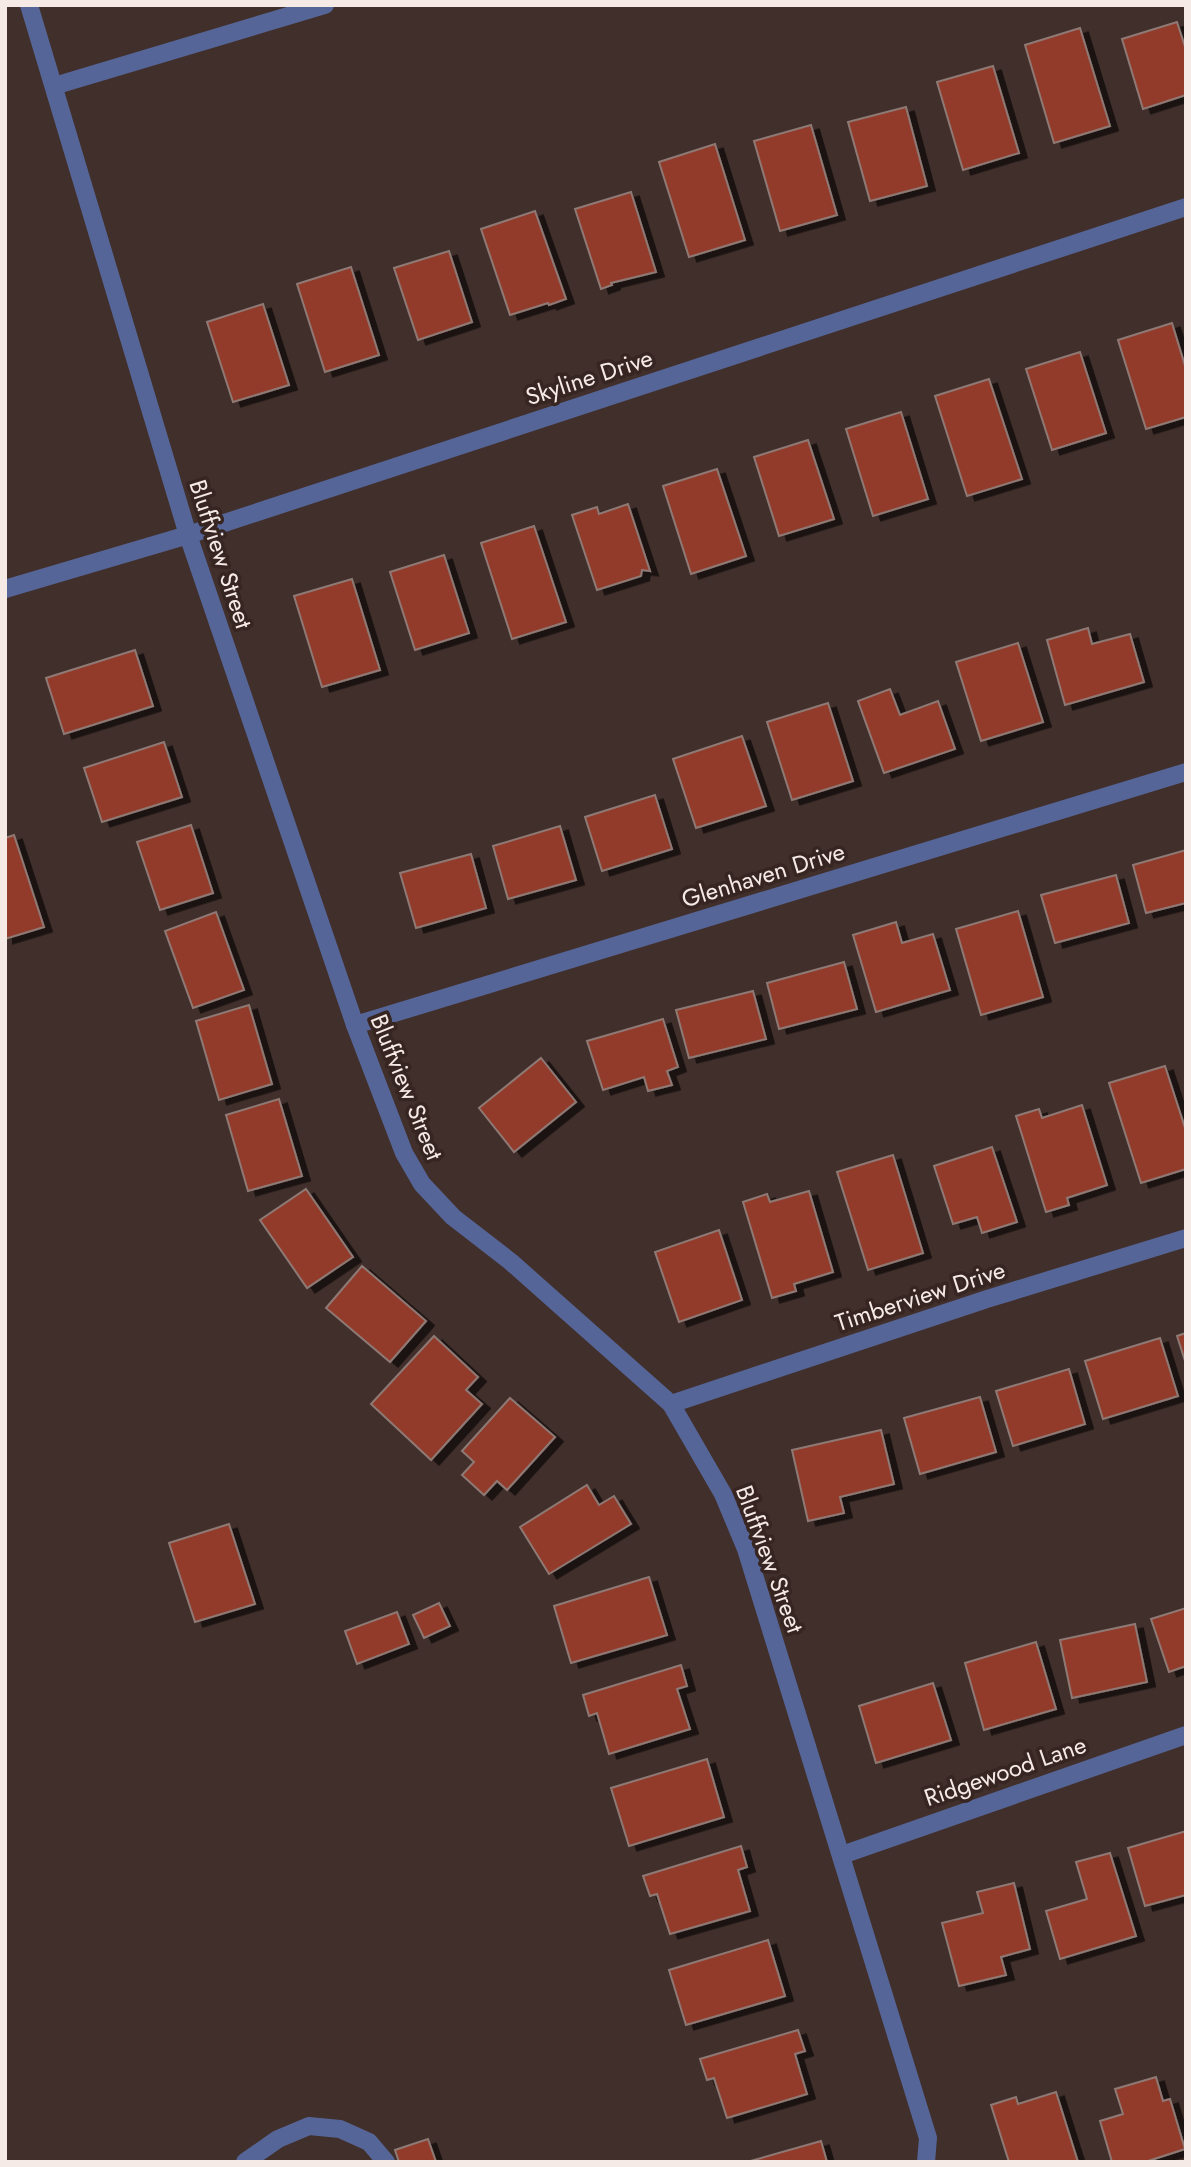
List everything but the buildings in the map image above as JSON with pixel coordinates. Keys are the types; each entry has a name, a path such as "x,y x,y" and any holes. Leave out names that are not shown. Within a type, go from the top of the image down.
{"street":[{"name":"Bluffview Street","path":"29,5 188,535 355,1025 404,1153 422,1184 453,1217 511,1262 671,1404 723,1494 746,1549 842,1855 928,2138 926,2162"},
{"path":"54,86 325,5"},
{"name":"Skyline Drive","path":"5,589 188,535 1186,207"},
{"name":"Glenhaven Drive","path":"355,1025 1186,772"},
{"name":"Timberview Drive","path":"671,1404 987,1299 1186,1238"},
{"name":"Ridgewood Lane","path":"842,1855 1186,1735"},
{"path":"245,2162 278,2138 309,2126 340,2129 369,2142 386,2162"}]}
